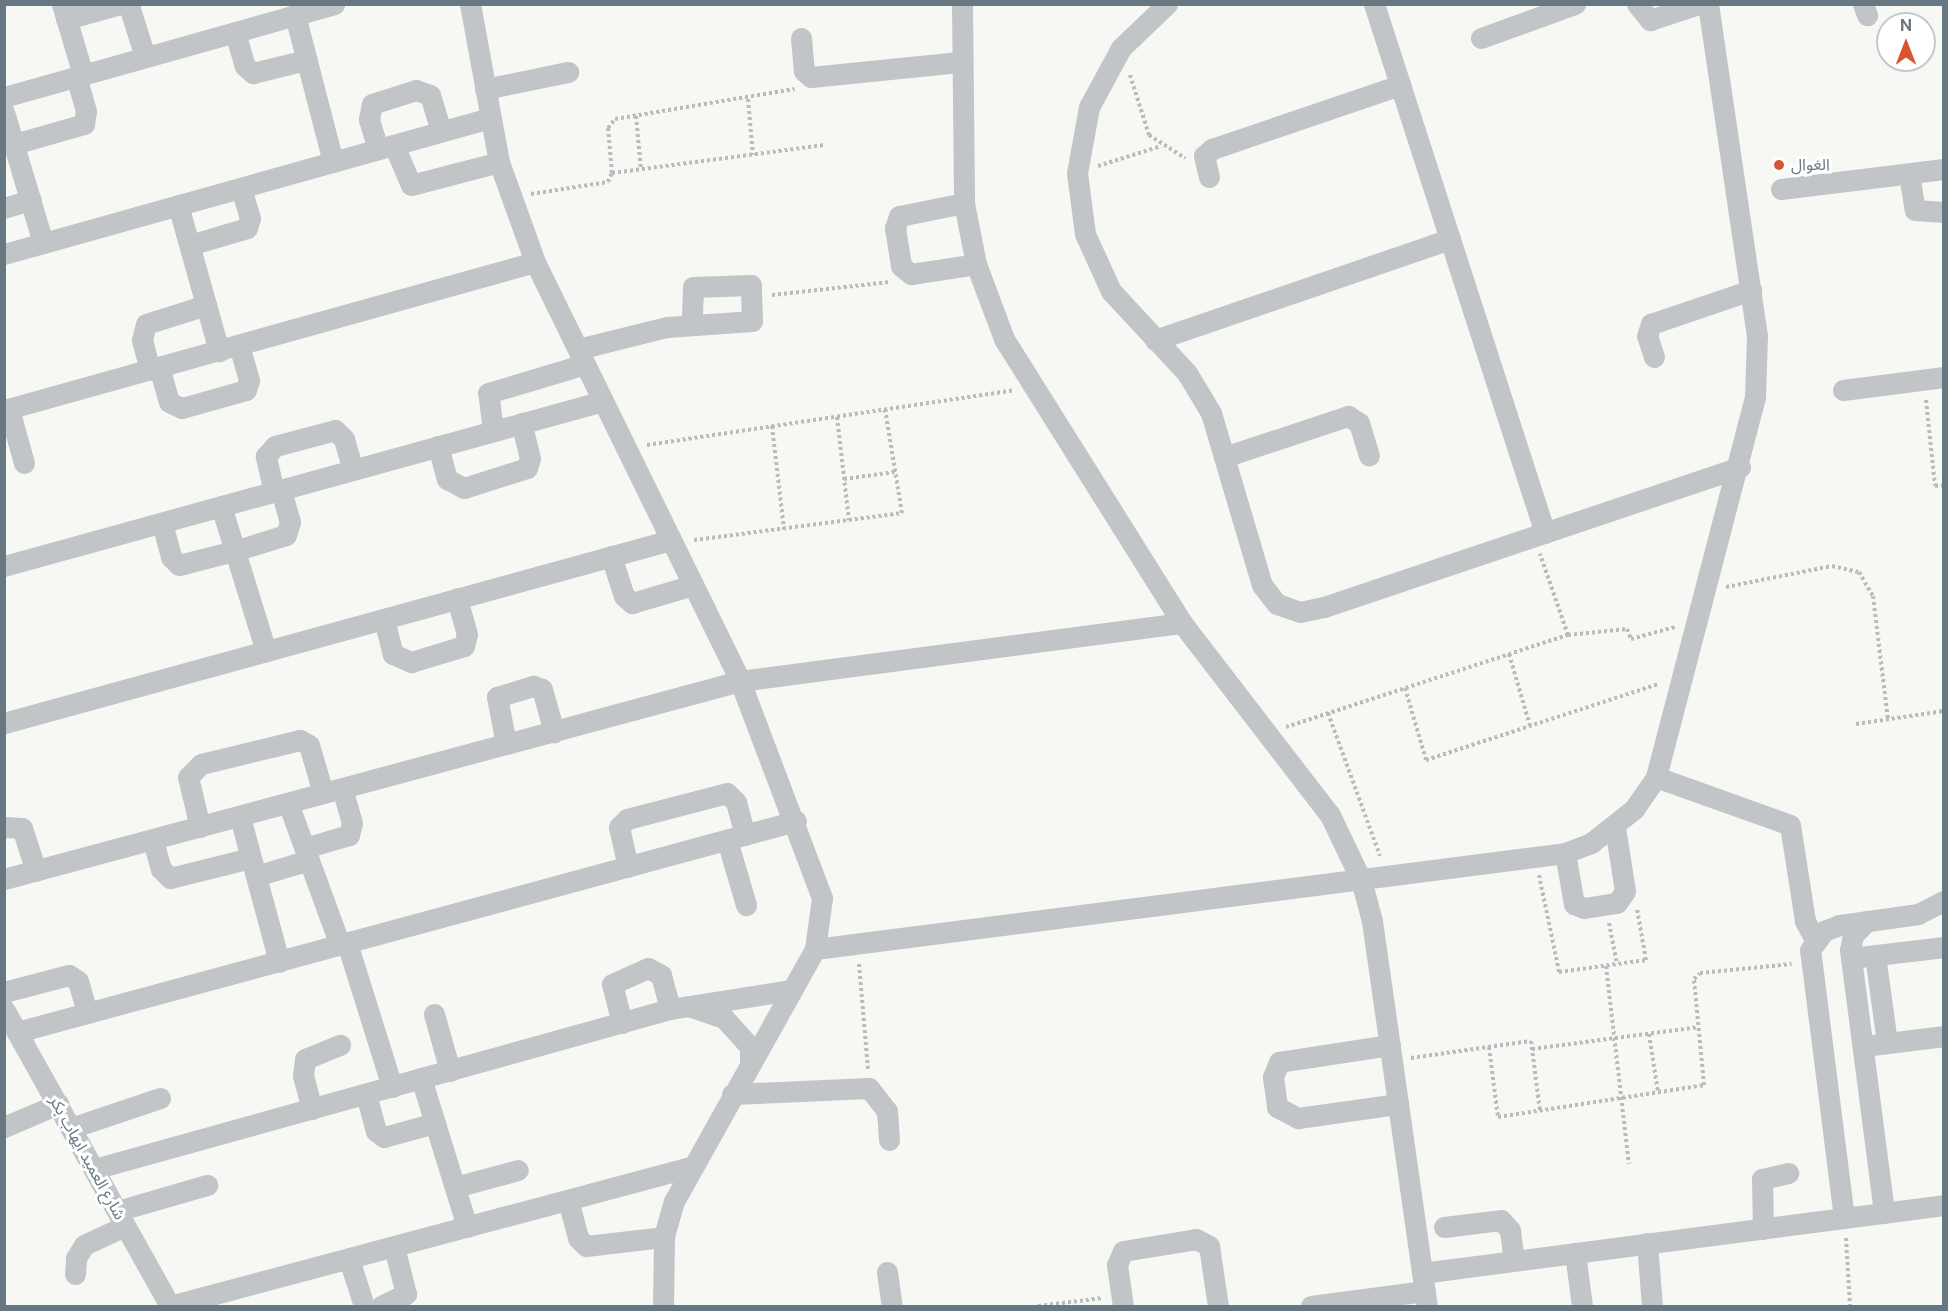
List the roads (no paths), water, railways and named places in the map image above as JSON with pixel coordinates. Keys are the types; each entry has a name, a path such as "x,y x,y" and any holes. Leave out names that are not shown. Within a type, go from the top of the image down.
{"street":[{"path":"14,144 84,124 86,111 80,76 64,12 122,4 130,9 145,57"},
{"path":"4,97 235,32 297,11 334,4"},
{"path":"470,4 499,162 535,262 740,681 796,821 822,898 815,949 690,1167 664,1237 663,1306"},
{"path":"962,4 958,62 964,203 976,264 1004,339 1182,623 1330,815 1361,880 1391,1052 1425,1290"},
{"path":"1167,4 1121,48 1089,107 1077,172 1085,234 1111,291 1187,373 1211,413 1262,585 1277,604 1300,612 1740,467"},
{"path":"1374,4 1450,239 1539,534"},
{"path":"1481,38 1575,4"},
{"path":"1637,4 1650,20 1698,4"},
{"path":"815,949 1565,853 1615,828 1656,777 1740,467 1757,367 1751,290 1708,4"},
{"path":"297,11 306,60 333,162"},
{"path":"235,32 245,66 253,73 306,60"},
{"path":"801,38 806,75 958,62"},
{"path":"485,89 568,72"},
{"path":"1206,170 1212,149 1400,86"},
{"path":"441,131 430,95 416,90 372,104 369,119 411,185 499,162"},
{"path":"4,112 43,243"},
{"path":"4,254 490,118"},
{"path":"1781,189 1944,169"},
{"path":"1909,174 1915,210 1944,212"},
{"path":"190,245 247,228 250,218 241,188"},
{"path":"4,208 31,201"},
{"path":"964,203 906,214 895,221 901,266 911,274 976,264"},
{"path":"178,206 206,305 249,380 246,390 182,408 169,402 142,340 146,324 206,305"},
{"path":"1155,340 1450,239"},
{"path":"24,463 7,410 535,262"},
{"path":"493,431 488,393 582,356 692,324 752,321 753,296 747,282 693,287 692,324"},
{"path":"1654,357 1647,336 1651,324 1751,290"},
{"path":"1843,390 1934,378"},
{"path":"4,566 603,400"},
{"path":"1224,457 1348,416 1359,423 1369,456"},
{"path":"438,446 447,479 464,488 527,468 530,458 521,423"},
{"path":"162,523 171,557 179,565 234,551 286,535 290,522 266,463 269,450 329,431 341,434 353,470"},
{"path":"221,506 266,651"},
{"path":"4,723 672,541"},
{"path":"611,556 624,596 632,603 693,585"},
{"path":"384,619 393,654 411,662 464,646 467,634 457,598"},
{"path":"4,879 740,681 1182,623"},
{"path":"506,744 497,697 533,686 542,689 554,732"},
{"path":"153,840 160,869 170,878 254,867 307,854 349,835 352,823 309,745 300,740 201,764 188,777 200,827"},
{"path":"1656,777 1790,825 1805,921 1815,940"},
{"path":"628,867 619,827 648,813 727,793 736,802 736,837 746,905"},
{"path":"288,803 343,944 392,1087"},
{"path":"240,816 279,962"},
{"path":"17,1032 796,821"},
{"path":"4,827 22,828 36,871"},
{"path":"1565,853 1574,904 1615,900 1615,828"},
{"path":"1844,1218 1808,962 1815,940 1840,925 1918,914 1944,901"},
{"path":"1867,921 1853,935 1851,958 1884,1213"},
{"path":"1851,958 1944,948"},
{"path":"1875,955 1887,1043"},
{"path":"622,1023 612,984 639,971 658,970 677,1008"},
{"path":"4,993 69,975 78,981 87,1013"},
{"path":"94,1170 677,1008 792,990"},
{"path":"677,1008 724,1018 750,1047 750,1064"},
{"name":"شارع العميد ايهاب بكر","path":"4,1009 170,1306"},
{"path":"434,1014 450,1071"},
{"path":"1863,1047 1944,1036"},
{"path":"312,1109 303,1076 305,1059 340,1045"},
{"path":"1391,1052 1279,1062 1273,1077 1277,1107 1298,1118 1398,1104"},
{"path":"421,1078 467,1227"},
{"path":"732,1094 869,1088 887,1111 889,1140"},
{"path":"366,1094 376,1131 384,1137 435,1123"},
{"path":"71,1128 160,1098"},
{"path":"4,1127 58,1104"},
{"path":"170,1306 690,1167"},
{"path":"455,1187 518,1170"},
{"path":"1763,1229 1762,1179 1788,1173"},
{"path":"75,1274 84,1245 121,1219 207,1185"},
{"path":"568,1200 578,1238 586,1246 664,1237"},
{"path":"1311,1306 1425,1290 1514,1261 1944,1205"},
{"path":"1444,1227 1501,1220 1510,1230 1514,1261"},
{"path":"1123,1301 1118,1265 1123,1251 1196,1239 1209,1246 1218,1306"},
{"path":"1647,1244 1652,1306"},
{"path":"381,1306 406,1294 394,1247"},
{"path":"1575,1253 1582,1306"},
{"path":"349,1259 364,1306"},
{"path":"887,1272 892,1306"}],"place":[{"name":"الغوال","path":"1779,165"}]}
